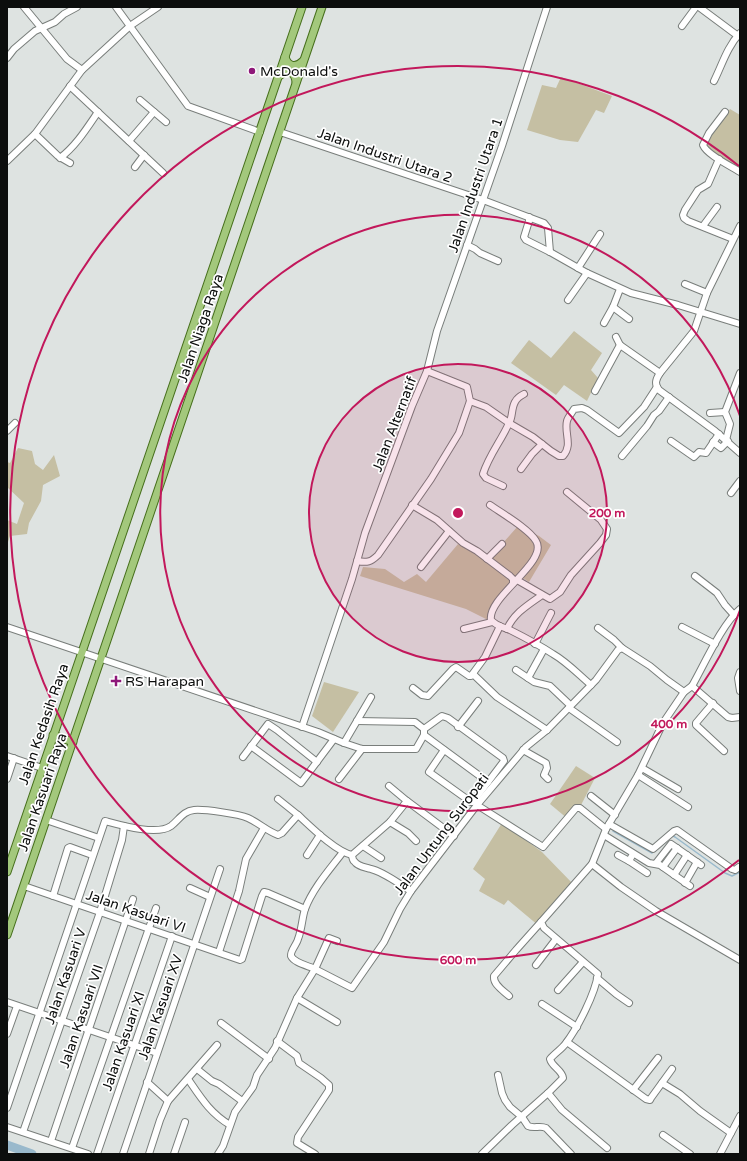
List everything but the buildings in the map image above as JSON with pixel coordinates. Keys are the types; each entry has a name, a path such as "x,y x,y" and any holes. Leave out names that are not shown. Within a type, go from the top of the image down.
{"main road":[{"name":"Jalan Niaga Raya","path":"81,652 302,7"},
{"name":"Jalan Niaga Raya","path":"102,658 322,7"},
{"path":"285,57 290,65 299,65 304,61"},
{"path":"278,76 283,72 288,71 295,77 296,82"},
{"name":"Jalan Kedasih Raya","path":"7,872 81,652"},
{"name":"Jalan Kasuari Raya","path":"7,935 102,658"},
{"path":"53,735 73,742"}],"street":[{"path":"24,7 67,59 82,70"},
{"path":"7,58 14,49 35,31 55,22 64,14 76,7"},
{"path":"116,7 188,106 260,132"},
{"path":"7,161 35,134 82,70 130,26 158,7"},
{"name":"Jalan Industri Utara 1","path":"427,371 437,331 483,200 547,7"},
{"path":"682,26 697,7 739,34 724,55 720,69 714,81"},
{"path":"70,86 164,173"},
{"path":"140,100 166,122"},
{"path":"60,158 70,149 98,112"},
{"path":"129,141 154,112"},
{"path":"725,112 709,133 703,145 705,149 740,172"},
{"name":"Jalan Industri Utara 2","path":"280,132 483,200 529,217 547,226 550,252"},
{"path":"35,134 60,158 70,163"},
{"path":"135,167 144,155"},
{"path":"719,159 708,184 698,190 684,212 684,218 733,239"},
{"path":"703,226 717,208"},
{"path":"529,217 524,237 530,243 550,252 587,273 631,293 740,324"},
{"path":"740,226 707,293 693,333 656,380 657,387 668,397 727,440 740,452"},
{"path":"578,268 600,234"},
{"path":"467,245 480,253 498,260"},
{"path":"568,300 587,273"},
{"path":"685,284 707,293"},
{"path":"604,323 613,307 620,289"},
{"path":"613,307 629,319"},
{"path":"616,337 620,345 660,373"},
{"path":"595,391 620,345"},
{"name":"Jalan Alternatif","path":"302,727 374,509 412,406 427,371 466,386 470,401"},
{"path":"713,442 721,448 727,440 730,424 726,418 725,412 740,373"},
{"path":"357,561 366,563 373,560 398,527 434,475 459,433 470,401 486,407 559,456 563,456 568,443 567,421 574,410 578,408 587,410 619,433 644,407 657,387"},
{"path":"503,486 486,478 483,474 492,452 509,423 512,409 518,396 524,394"},
{"path":"622,456 647,426 654,415 660,411 668,397"},
{"path":"710,413 725,412"},
{"path":"7,431 14,423"},
{"path":"672,441 694,457 699,452 706,453 719,434"},
{"path":"521,469 532,454 542,444"},
{"path":"731,493 740,481"},
{"path":"412,505 437,520 449,531 512,578 515,582 550,599 556,596 571,575 600,543 607,532 601,520 567,492"},
{"path":"490,505 531,535 537,543 537,551 528,568 491,613 490,619 492,622"},
{"path":"421,567 449,531"},
{"path":"487,559 502,544"},
{"path":"695,576 717,593 725,606 734,615"},
{"path":"507,629 510,622 518,612 542,595"},
{"path":"509,996 496,984 494,976 592,864 608,826 642,768 663,723 684,692 692,686 715,644 734,615 740,609"},
{"path":"535,644 551,612"},
{"path":"464,629 492,622 535,644 568,664 591,685"},
{"path":"413,688 422,695 426,696 455,668 460,669 469,676 473,674 488,650 500,626"},
{"path":"7,627 318,732 362,750 415,749 418,746 424,732 442,716 448,718 458,727 504,759 504,762 473,802 470,802 429,772 444,750"},
{"path":"598,628 622,648 650,666 684,692"},
{"path":"682,628 715,644"},
{"name":"Jalan Untung Suropati","path":"315,969 352,988 384,942 400,909 411,891 477,805 523,750 547,730 570,707 591,685 614,655 622,648"},
{"path":"528,678 544,649"},
{"path":"516,670 538,684 550,686 585,721 617,742"},
{"path":"740,672 738,682 740,691"},
{"path":"473,674 497,697 547,730"},
{"path":"692,686 730,718 740,717"},
{"path":"344,743 371,697"},
{"path":"458,727 478,700"},
{"path":"713,703 696,723 696,725 724,750"},
{"path":"357,721 416,722 424,732 444,750 488,782"},
{"path":"243,757 268,724 274,727 317,762"},
{"path":"251,746 298,783 303,782 334,739"},
{"path":"339,779 362,750"},
{"path":"523,750 546,763 547,768 544,775 548,779"},
{"path":"7,756 42,768"},
{"path":"7,780 14,758"},
{"path":"642,768 678,789"},
{"path":"638,775 688,807"},
{"path":"389,786 454,836"},
{"path":"591,796 615,815"},
{"path":"278,799 320,835 344,852 352,855"},
{"path":"352,855 390,822 407,801"},
{"path":"477,805 542,846 545,846 576,808 580,808 608,826 653,849 677,830 732,869 735,870 739,867"},
{"path":"7,1108 92,855 105,821 124,826 151,829 166,828 171,826 188,811 199,810 241,815 280,835 298,815"},
{"path":"46,820 99,838"},
{"path":"390,822 408,833 416,841"},
{"name":"Jalan Kasuari V","path":"23,1132 100,912 122,840 124,826"},
{"path":"219,952 240,891 246,859 264,828"},
{"path":"307,855 320,835"},
{"path":"604,835 649,863 656,863 663,867 687,884 699,864 669,842 656,863"},
{"path":"363,846 381,858"},
{"path":"53,896 68,848 92,855"},
{"path":"663,867 677,848"},
{"path":"315,969 295,960 291,953 298,941 305,909 316,888 344,852"},
{"path":"628,862 633,854"},
{"path":"352,855 353,861 360,866 370,868 381,873 411,891"},
{"path":"618,855 647,873"},
{"path":"674,875 687,855"},
{"path":"592,864 621,887 656,911 740,960"},
{"name":"Jalan Kasuari XV","path":"123,1154 220,869"},
{"name":"Jalan Kasuari VI","path":"24,886 240,960 242,958 264,892 305,909"},
{"path":"190,888 210,897"},
{"name":"Jalan Kasuari VII","path":"51,1141 133,899"},
{"path":"72,1148 156,908"},
{"path":"482,1154 563,1078 562,1074 552,1064 550,1059 567,1042 577,1027 597,978 598,973 542,927 541,922"},
{"name":"Jalan Kasuari XI","path":"97,1154 172,936"},
{"path":"218,1154 223,1146 236,1112 242,1101 250,1093 257,1075 268,1059 297,998 315,969 329,938 337,941"},
{"path":"536,965 556,939"},
{"path":"558,990 584,962"},
{"path":"597,978 616,994 629,1002"},
{"path":"297,998 337,1022"},
{"path":"7,1002 157,1053"},
{"path":"542,1004 577,1027"},
{"path":"7,1034 17,1006"},
{"path":"221,1023 268,1059"},
{"path":"277,1041 297,1056 301,1065 321,1078 328,1085 329,1090 298,1137 297,1143 315,1154"},
{"path":"567,1042 646,1099 650,1100 672,1069"},
{"path":"149,1154 168,1101 218,1045"},
{"path":"633,1090 658,1058"},
{"path":"197,1069 242,1101"},
{"path":"498,1074 502,1093 510,1107 522,1117 531,1128 543,1126 546,1128 571,1154"},
{"path":"188,1079 206,1106 220,1119 230,1125"},
{"path":"147,1082 168,1101"},
{"path":"662,1083 680,1094 700,1111 731,1132"},
{"path":"548,1093 562,1110 606,1148"},
{"path":"720,1154 740,1116"},
{"path":"174,1154 185,1122"},
{"path":"7,1127 88,1154"},
{"path":"663,1135 690,1154"}],"shaded area":[{"path":"561,77 612,96 604,113 596,110 578,142 560,140 527,130 542,85 556,88"},
{"path":"730,109 740,115 740,174 702,148"},
{"path":"574,331 602,353 591,370 598,378 587,401 564,385 556,395 511,363 529,340 551,358"},
{"path":"18,448 32,451 35,464 43,470 54,455 60,476 43,485 41,501 29,523 27,534 10,536 7,545 7,520 17,524 24,503 7,487 7,462 10,463"},
{"path":"518,526 539,536 551,545 529,582 518,575 488,620 466,609 360,576 363,567 385,569 404,582 417,574 426,582 458,544 487,561"},
{"path":"324,682 359,692 333,732 312,716"},
{"path":"576,766 595,778 580,807 568,819 550,804"},
{"path":"502,823 542,852 575,886 539,926 508,900 504,905 479,891 485,879 473,869"}],"waterway":[{"path":"613,831 652,853 654,851"},
{"path":"671,835 725,873 732,876 740,872"},
{"path":"7,1145 32,1154"}],"place":[{"name":"McDonald's","path":"252,71"},
{"name":"RS Harapan","path":"116,681"}]}
